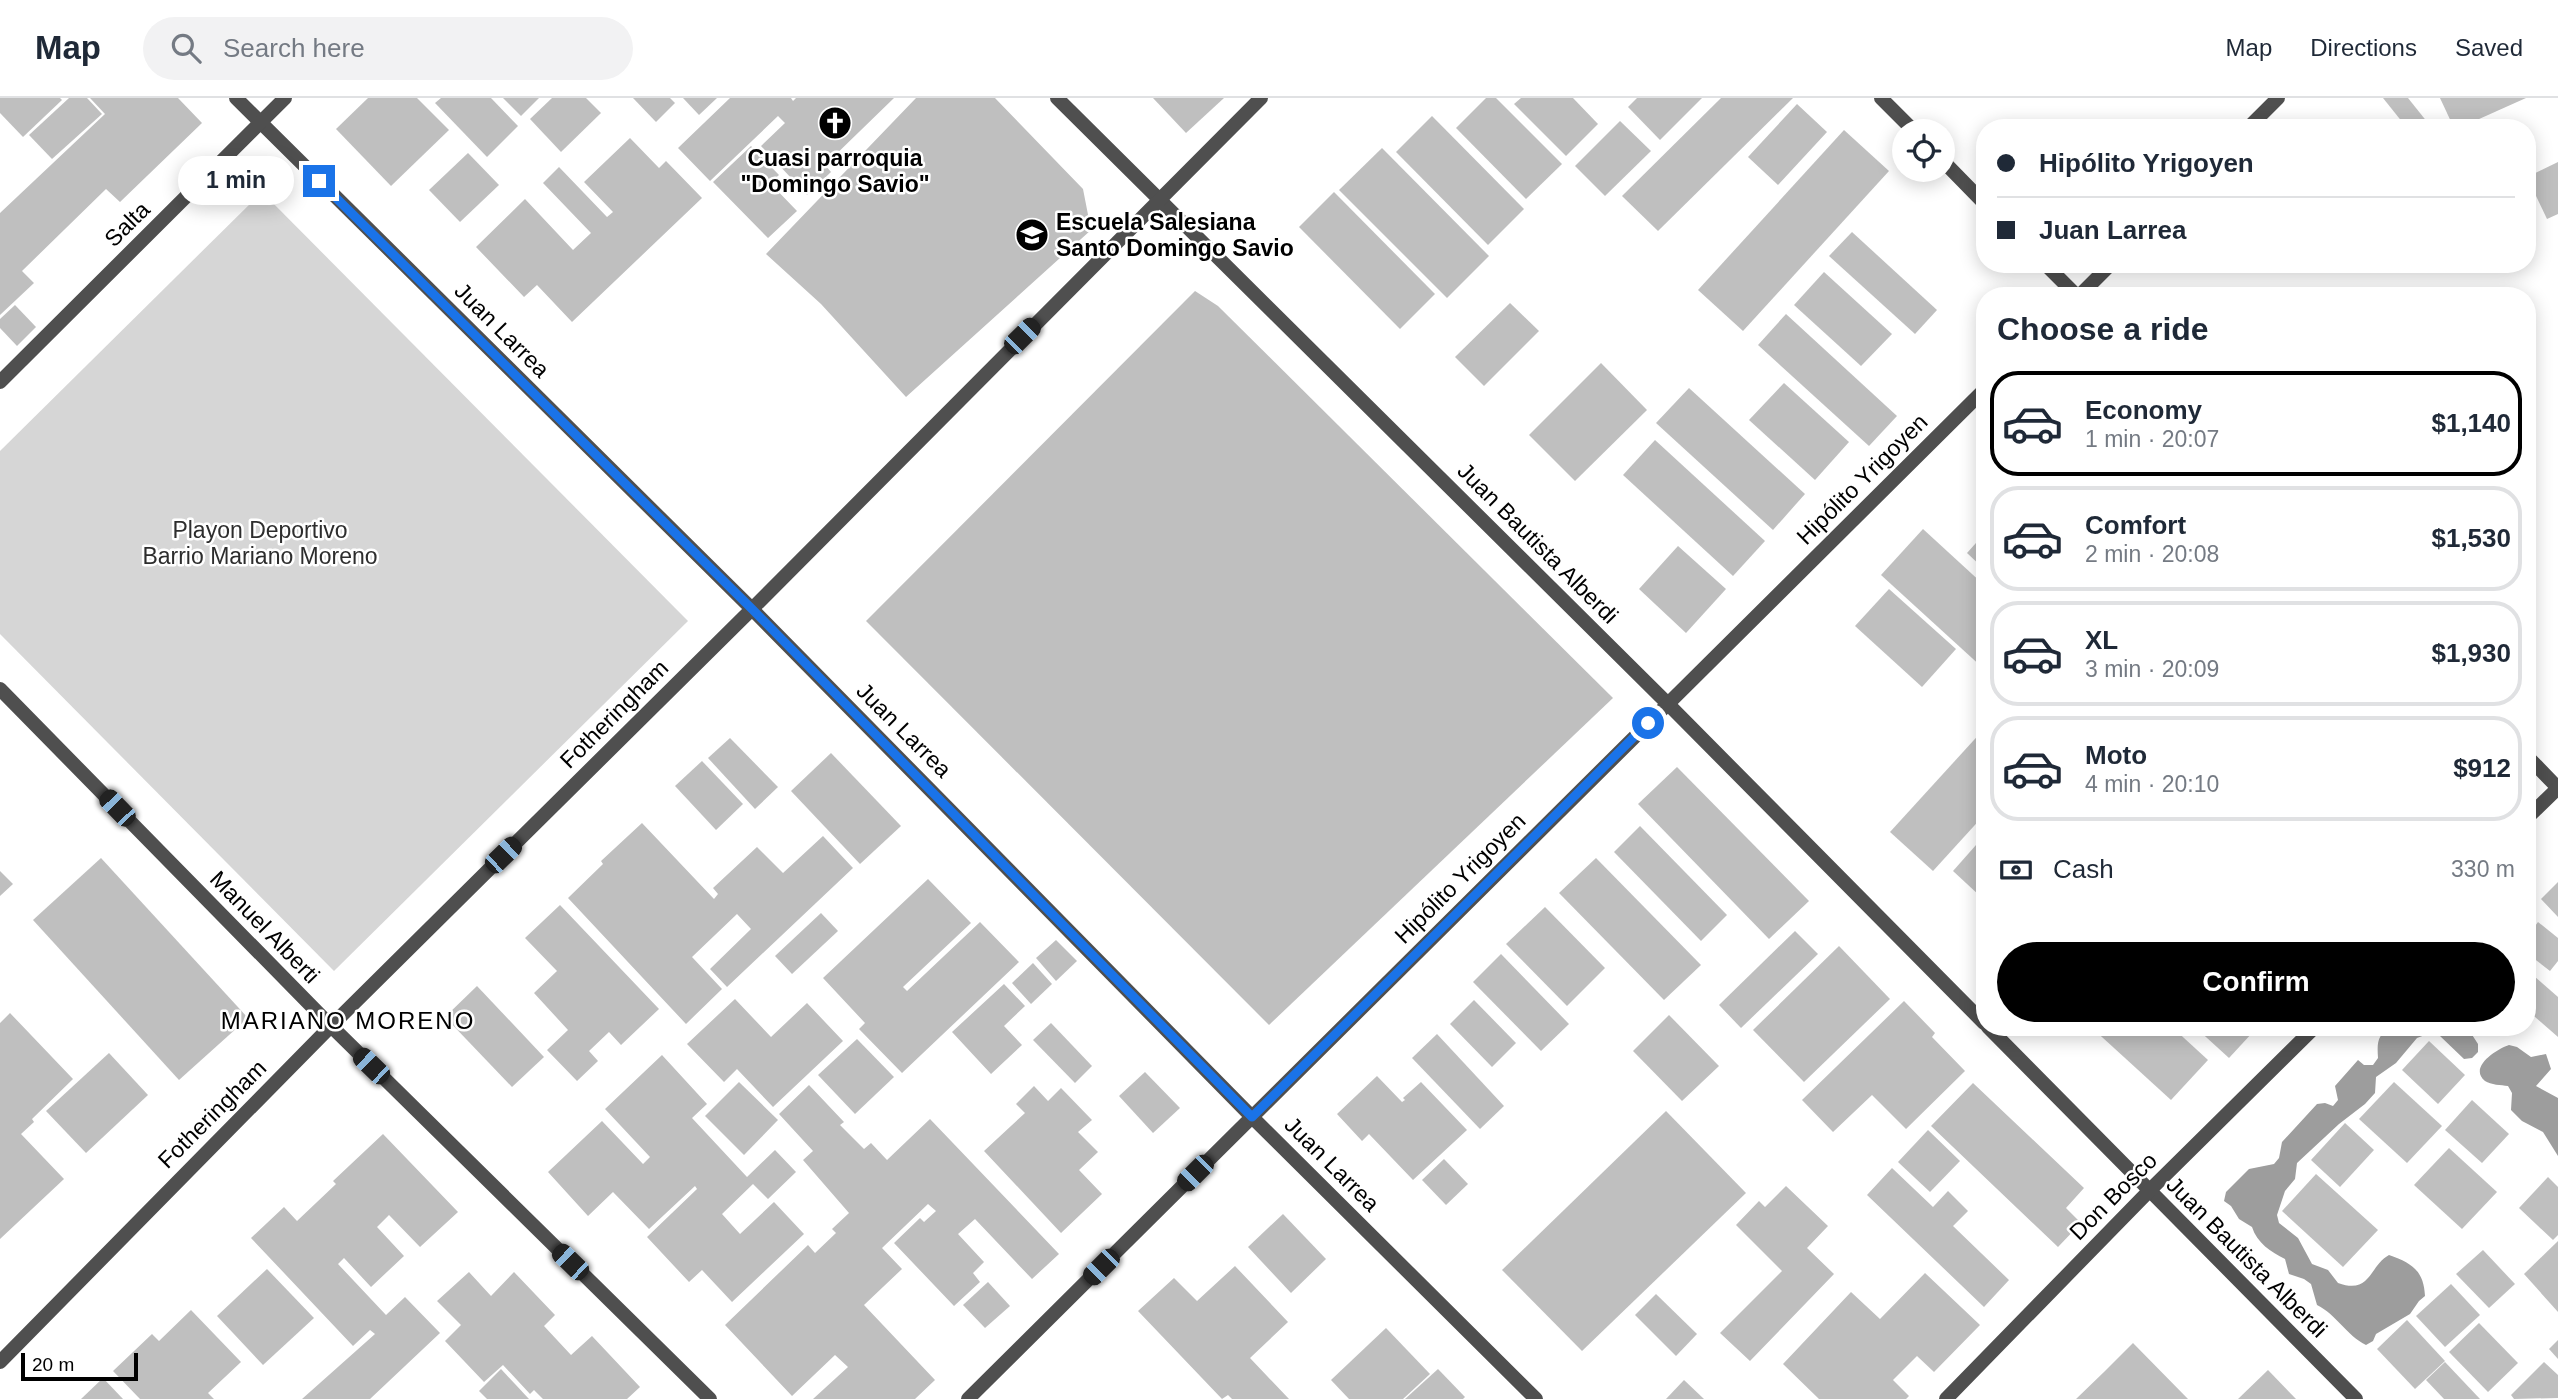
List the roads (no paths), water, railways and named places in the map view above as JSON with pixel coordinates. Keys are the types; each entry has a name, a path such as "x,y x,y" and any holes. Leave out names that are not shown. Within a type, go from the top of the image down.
{"street":[{"name":"Juan Larrea","path":"236,98 752,609 1252,1117 1536,1399"},
{"name":"Salta","path":"0,382 285,98"},
{"name":"Juan Bautista Alberdi","path":"1057,98 1668,704 1976,1015"},
{"name":"Fotheringham","path":"0,1362 331,1026 752,609 1261,98"},
{"path":"1881,98 1902,119"},
{"path":"2257,119 2278,98"},
{"path":"1955,173 1976,195"},
{"path":"2054,273 2069,287"},
{"path":"2087,287 2102,273"},
{"name":"Hipólito Yrigoyen","path":"968,1399 1976,398"},
{"name":"Manuel Alberti","path":"0,690 331,1026 710,1399"},
{"path":"2536,765 2558,788 2536,809"},
{"name":"Juan Bautista Alberdi","path":"1998,1036 2356,1399"},
{"name":"Don Bosco","path":"1946,1399 2306,1036"}],"place":[{"name":"Cuasi parroquia \"Domingo Savio\"","path":"835,123"},
{"name":"Escuela Salesiana Santo Domingo Savio","path":"1032,235"}],"district":[{"name":"MARIANO MORENO","path":"348,1020"}],"park label":[{"name":"Playon Deportivo Barrio Mariano Moreno","path":"260,543"}]}
